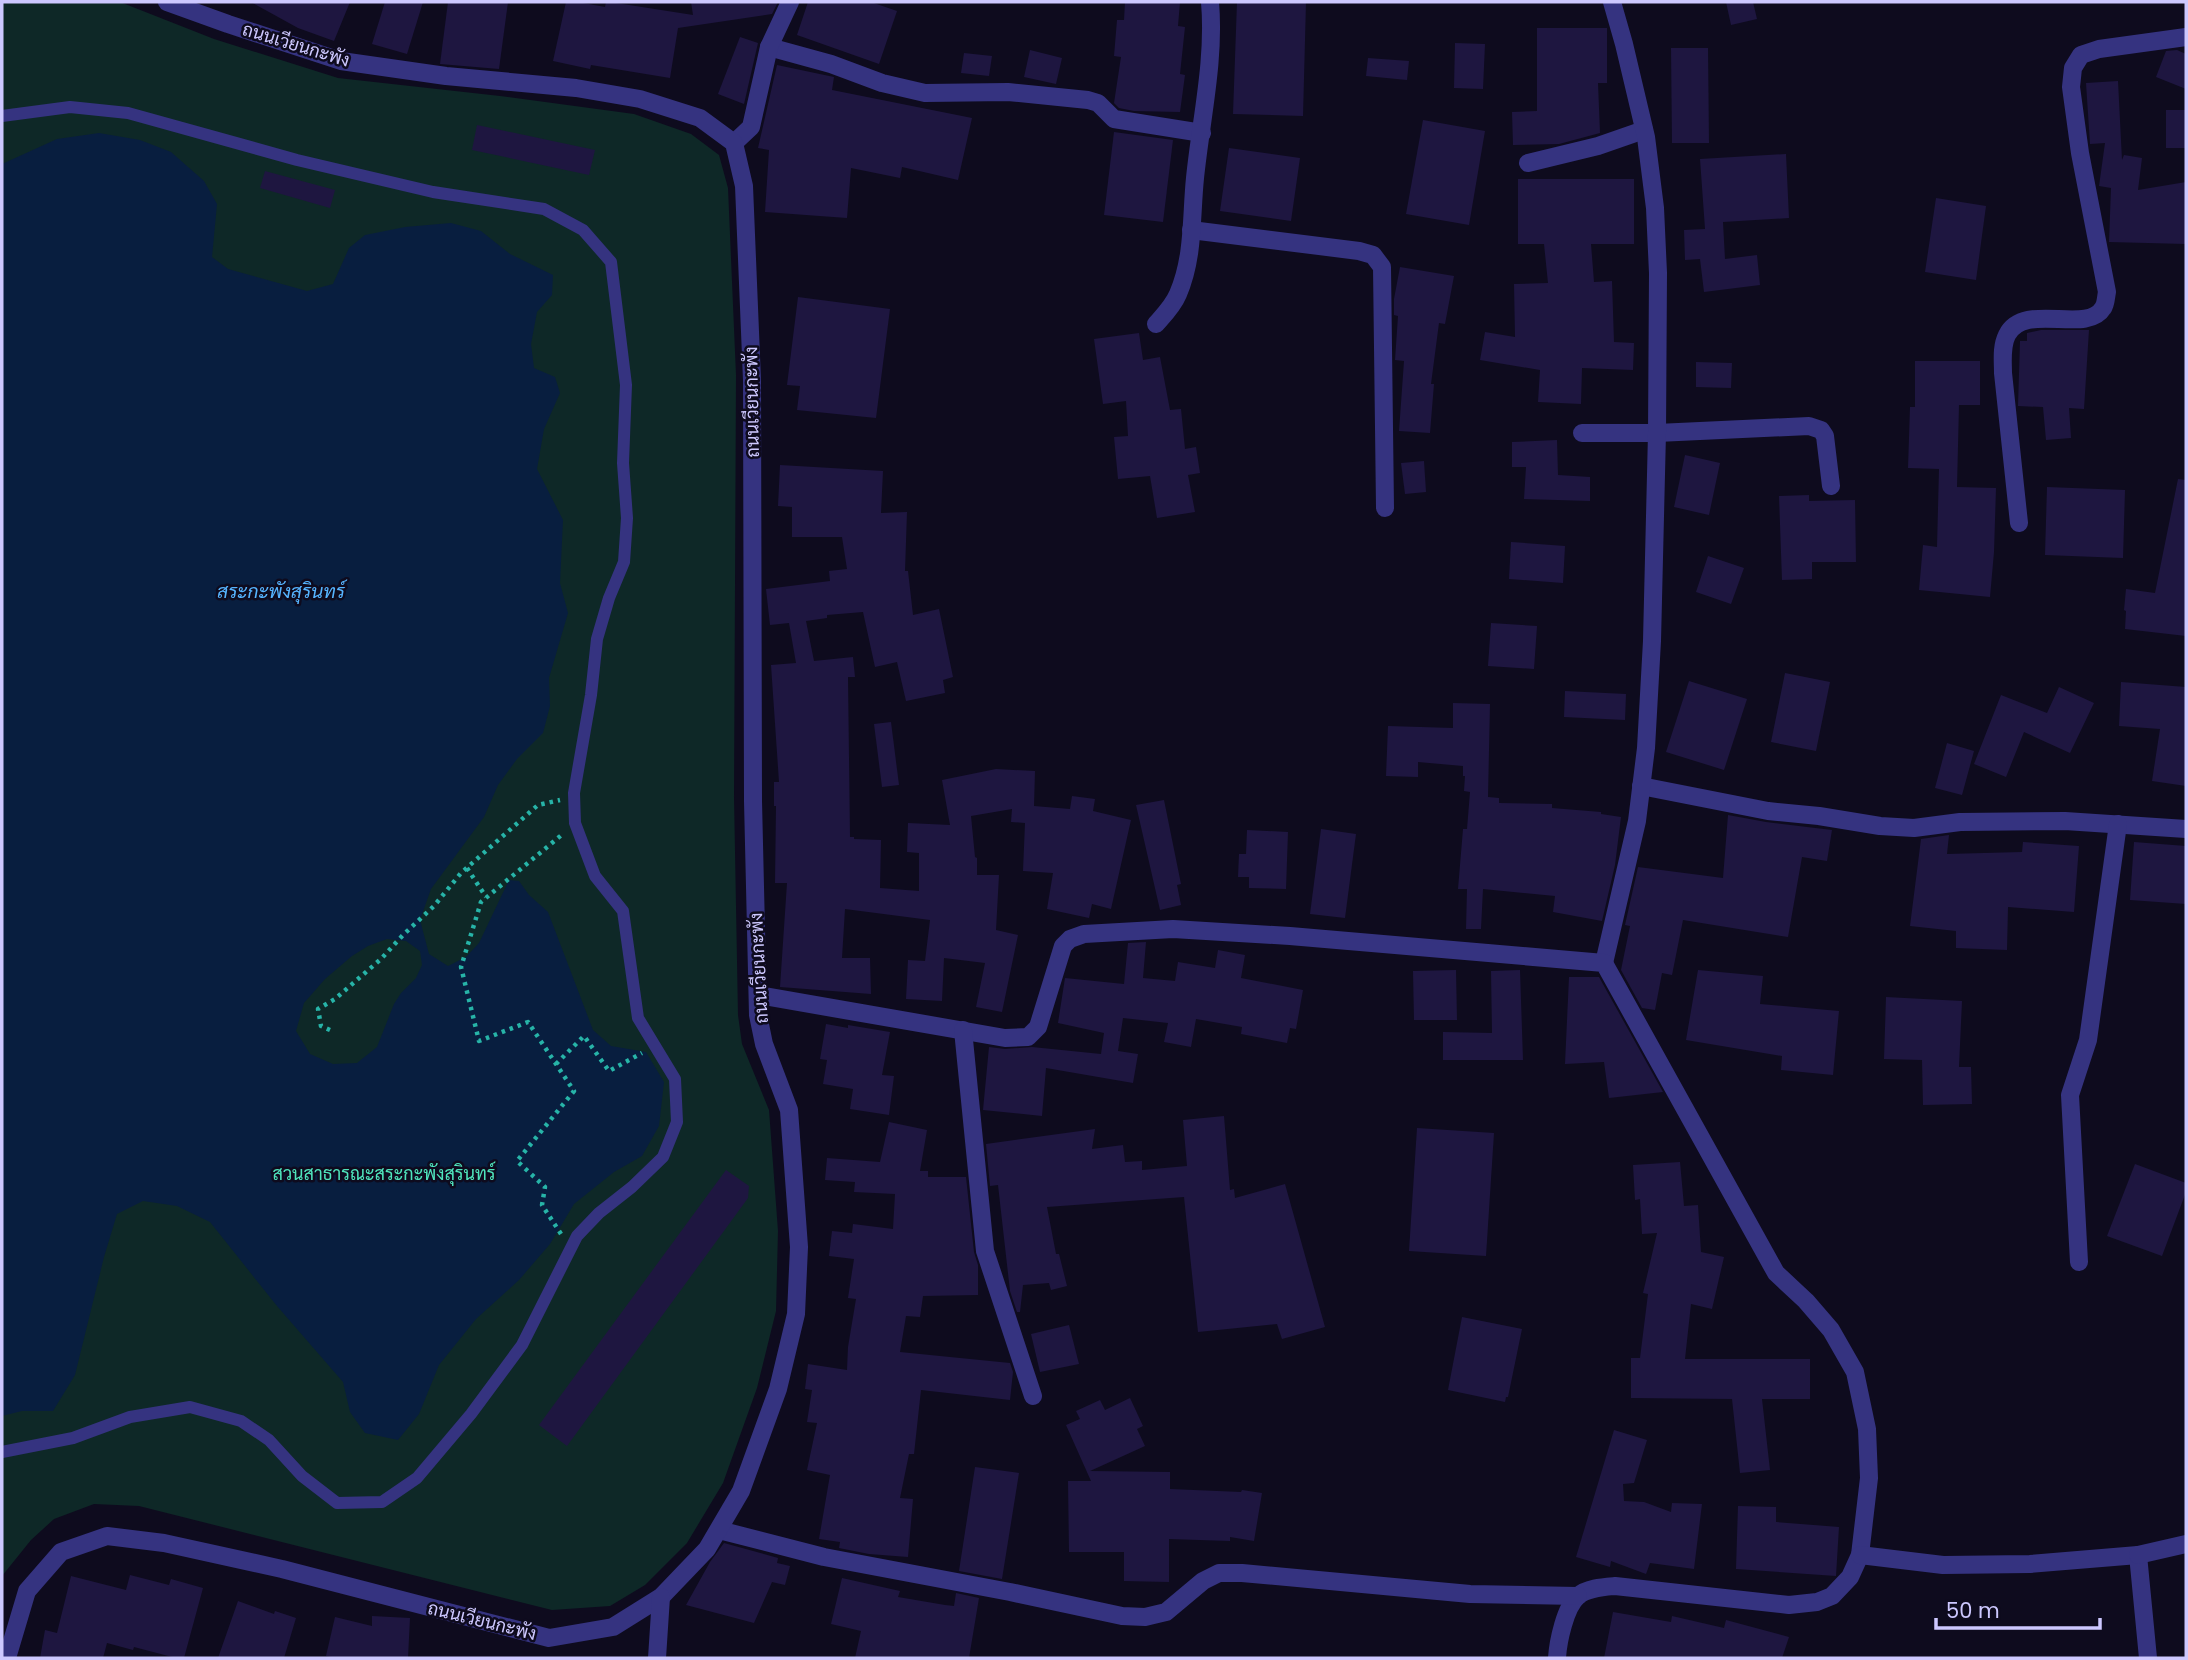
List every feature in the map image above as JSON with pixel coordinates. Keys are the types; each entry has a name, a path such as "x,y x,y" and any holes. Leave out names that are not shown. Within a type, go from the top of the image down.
{"street":[{"name":"ถนนเวียนกะพัง","path":"8,1658 27,1591 61,1552 107,1536 164,1543 282,1569 549,1638 613,1627 661,1597 707,1549 719,1530 741,1490 778,1389 796,1314 799,1247 789,1110 764,1044 758,1015 753,801 752,380 744,186 734,143 700,118 640,100 576,88 446,76 341,61 167,2"},
{"path":"734,143 751,127 769,47 790,2"},
{"path":"1156,324 1178,296 1189,258 1195,177 1207,94 1210,2"},
{"path":"719,1530 824,1557 1122,1616 1145,1617 1166,1612 1203,1581 1219,1573 1470,1594 1578,1596 1596,1588 1615,1586 1789,1605 1817,1602 1832,1596 1850,1577 1860,1555 1869,1478 1867,1429 1855,1372 1831,1330 1806,1301 1776,1273 1604,963 1637,821 1646,748 1652,641 1657,433 1656,208 1644,130 1612,2"},
{"path":"2019,523 2003,373 2002,349 2007,333 2020,323 2034,319 2093,317 2104,308 2107,292 2080,153 2071,87 2073,68 2081,55 2099,49 2186,37"},
{"path":"769,47 831,64 882,83 925,93 1008,92 1088,100 1098,103 1114,119 1202,133"},
{"path":"1528,163 1598,146 1644,130"},
{"path":"1191,230 1359,251 1373,255 1382,267 1385,508"},
{"path":"1582,433 1657,433 1809,426 1821,430 1825,436 1830,486"},
{"path":"1641,786 1768,811 1880,826 1914,828 1959,822 2025,821 2186,829"},
{"path":"2079,1262 2070,1095 2088,1040 2118,824"},
{"path":"758,995 1005,1038 1028,1037 1038,1027 1063,946 1070,939 1084,934 1173,929 1304,937 1604,963"},
{"path":"963,1030 985,1251 1033,1396"},
{"path":"1860,1555 1943,1565 2030,1564 2138,1555 2186,1544"},
{"path":"2138,1555 2148,1658"},
{"path":"1557,1658 1567,1614 1578,1596"},
{"path":"657,1658 661,1597"}],"lane":[{"path":"2,116 70,107 128,113 297,160 433,192 544,209 583,230 611,262 626,385 623,463 627,518 624,562 609,598 597,639 591,695 574,797 575,823 595,876 623,911 638,1018 675,1079 677,1122 663,1157 599,1213 577,1237 522,1345 478,1404 417,1478 382,1502 337,1503 302,1476 269,1440 242,1421 190,1407 130,1417 73,1438 2,1452"}],"path":[{"path":"330,1030 321,1026 318,1009 335,999 381,959 434,906 467,868 538,805 574,797"},
{"path":"571,1248 542,1205 545,1187 517,1161 574,1091 528,1022 479,1041 461,967 481,902 575,823"},
{"path":"467,868 486,897"},
{"path":"556,1064 584,1036 609,1072 654,1046"}],"green space":[{"name":"สวนสาธารณะสระกะพังสุรินทร์","path":"2,2 120,2 214,39 338,78 634,114 691,134 719,155 728,188 736,375 734,797 738,1015 742,1044 769,1110 778,1231 776,1311 757,1388 723,1483 687,1543 645,1585 610,1606 552,1610 139,1506 94,1504 54,1519 31,1540 2,1576"}],"water":[{"name":"สระกะพังสุรินทร์","path":"99,133 140,140 171,152 204,181 217,204 212,257 228,269 307,291 333,284 349,248 365,235 405,227 451,223 481,231 510,254 553,275 552,295 537,312 531,344 534,368 555,377 560,393 544,429 537,469 563,520 560,583 568,613 549,678 550,706 543,733 517,759 498,785 484,817 431,889 420,920 429,954 448,966 466,957 479,943 509,880 519,881 529,895 548,912 593,1030 611,1046 646,1052 664,1082 659,1126 642,1156 614,1172 574,1204 550,1244 519,1280 476,1319 439,1365 419,1414 398,1440 365,1433 350,1412 343,1382 277,1306 210,1222 177,1206 143,1201 117,1214 75,1375 53,1411 22,1411 2,1416 2,164 57,139","holes":["387,939 406,941 420,951 422,965 416,978 394,1004 377,1047 357,1063 333,1064 310,1054 296,1031 304,1003 325,979 368,946"]}],"building":[{"path":"251,2 350,2 334,41 298,28"},
{"path":"385,2 423,2 407,54 372,44"},
{"path":"448,2 508,2 499,69 440,64"},
{"path":"566,2 605,7 606,2 610,2 693,15 691,2 778,2 772,14 678,28 670,78 591,65 590,69 553,61"},
{"path":"808,2 871,2 897,11 879,64 797,35"},
{"path":"1125,2 1180,2 1178,26 1185,27 1180,74 1185,75 1180,112 1134,111 1119,108 1114,103 1121,57 1114,56 1117,20 1124,20"},
{"path":"1237,2 1306,2 1303,116 1233,114"},
{"path":"1726,2 1753,2 1757,19 1731,25"},
{"path":"1537,28 1607,28 1607,83 1598,83 1600,133 1559,144 1513,145 1512,112 1537,111"},
{"path":"740,37 758,43 744,104 718,94"},
{"path":"1455,43 1485,44 1483,89 1454,88"},
{"path":"1671,48 1708,48 1709,143 1672,143"},
{"path":"1030,50 1062,58 1056,84 1024,77"},
{"path":"2177,50 2186,54 2186,89 2156,77 2166,51"},
{"path":"964,53 992,56 989,76 961,73"},
{"path":"1368,58 1409,61 1407,80 1366,76"},
{"path":"777,65 834,77 832,90 972,118 958,180 902,167 900,178 851,168 847,218 765,212 769,150 758,148"},
{"path":"2118,81 2122,160 2124,155 2142,158 2138,190 2186,182 2186,244 2109,242 2111,188 2099,186 2105,143 2090,144 2086,83"},
{"path":"2166,110 2186,110 2186,148 2166,148"},
{"path":"1423,120 1485,131 1469,225 1406,214"},
{"path":"477,125 595,150 589,175 472,150"},
{"path":"1114,132 1173,140 1163,222 1104,215"},
{"path":"1229,148 1300,158 1291,221 1220,211"},
{"path":"1786,154 1789,218 1723,222 1725,259 1757,255 1760,285 1704,292 1700,259 1685,260 1684,230 1705,229 1700,159"},
{"path":"265,171 335,190 330,208 260,188"},
{"path":"1518,179 1634,179 1634,244 1591,244 1594,282 1612,281 1614,342 1634,343 1633,370 1582,368 1581,404 1538,402 1540,370 1480,360 1485,332 1515,337 1514,284 1548,283 1544,244 1518,244"},
{"path":"1936,198 1986,206 1976,280 1925,272"},
{"path":"1400,267 1454,276 1445,324 1439,323 1431,384 1434,384 1430,433 1399,431 1404,361 1395,360 1398,316 1394,315 1394,299"},
{"path":"798,297 890,309 876,418 797,410 800,386 787,385"},
{"path":"2041,330 2089,330 2084,409 2069,408 2071,438 2046,440 2043,407 2018,406 2020,341 2027,341 2027,333"},
{"path":"1139,333 1143,360 1160,357 1170,410 1181,409 1185,449 1196,447 1200,473 1188,475 1195,512 1157,518 1150,476 1118,479 1114,437 1128,436 1126,401 1103,404 1094,339"},
{"path":"1915,361 1980,361 1980,405 1959,405 1957,487 1996,488 1990,597 1919,590 1923,545 1937,547 1939,469 1908,468 1910,407 1915,407"},
{"path":"1696,362 1732,363 1731,388 1696,387"},
{"path":"1557,440 1558,475 1590,477 1590,501 1524,499 1526,467 1512,467 1512,442"},
{"path":"1685,455 1720,463 1709,515 1674,507"},
{"path":"1424,461 1426,492 1405,494 1401,463"},
{"path":"780,465 883,471 881,513 907,512 905,571 908,571 913,615 939,609 953,677 943,680 945,693 906,701 897,662 875,667 863,612 827,615 827,618 806,621 814,661 853,657 855,677 848,677 850,837 881,840 880,888 919,891 919,853 907,852 908,823 950,825 942,780 996,769 1035,771 1034,806 1070,809 1072,796 1095,799 1093,811 1131,820 1111,909 1092,904 1089,918 1047,909 1053,873 1023,871 1025,823 1011,822 1012,809 971,816 977,875 999,875 996,930 1018,935 1002,1012 976,1007 985,963 944,958 942,1001 906,999 908,960 925,961 930,920 845,909 842,958 870,958 871,994 780,987 787,883 775,883 774,782 779,782 771,665 796,663 789,623 770,625 766,589 830,581 829,571 847,569 842,537 792,537 792,507 778,506"},
{"path":"2178,479 2186,480 2186,636 2125,629 2126,589 2155,593"},
{"path":"2047,487 2125,490 2123,558 2045,555"},
{"path":"1809,495 1809,501 1855,500 1856,562 1812,562 1812,579 1782,580 1779,496"},
{"path":"1511,542 1565,546 1563,583 1509,579"},
{"path":"1708,556 1744,568 1731,604 1696,592"},
{"path":"1491,623 1537,626 1534,669 1488,666"},
{"path":"1785,673 1830,682 1816,751 1771,742"},
{"path":"1689,681 1747,699 1724,770 1666,752"},
{"path":"2121,682 2186,687 2186,786 2152,781 2160,729 2119,726"},
{"path":"2059,687 2094,703 2070,753 2024,732 2006,777 1974,764 2001,695 2047,713"},
{"path":"1565,691 1626,694 1625,720 1564,717"},
{"path":"1453,703 1490,704 1488,797 1499,798 1499,803 1552,804 1552,808 1601,812 1621,817 1615,865 1602,921 1553,912 1555,896 1483,889 1481,929 1466,929 1467,889 1458,889 1463,829 1467,829 1470,792 1464,791 1463,766 1418,762 1418,777 1386,776 1388,726 1453,728"},
{"path":"891,722 899,785 882,787 874,724"},
{"path":"1947,743 1974,751 1962,795 1935,788"},
{"path":"1164,800 1181,884 1177,885 1181,905 1160,910 1136,805"},
{"path":"1728,815 1832,830 1827,861 1802,857 1788,937 1683,920 1672,975 1662,973 1655,1010 1642,1008 1621,970 1630,926 1625,925 1638,867 1723,878"},
{"path":"1321,829 1356,834 1345,918 1310,914"},
{"path":"1247,830 1288,832 1286,889 1249,888 1249,877 1238,877 1239,854 1246,854"},
{"path":"1949,835 1947,854 2022,852 2023,842 2079,846 2074,912 2008,907 2007,950 1956,948 1956,931 1910,926 1921,839"},
{"path":"2134,842 2186,846 2186,904 2130,900"},
{"path":"1146,942 1143,978 1175,981 1178,962 1215,968 1218,950 1245,955 1241,978 1303,990 1296,1029 1290,1028 1287,1043 1241,1034 1242,1027 1196,1019 1191,1047 1164,1042 1168,1023 1123,1018 1118,1051 1138,1054 1133,1083 1046,1068 1042,1116 983,1110 989,1047 1032,1047 1101,1054 1104,1033 1058,1023 1065,978 1124,984 1128,943"},
{"path":"1456,970 1457,1020 1414,1020 1413,971"},
{"path":"1520,970 1523,1060 1443,1060 1443,1032 1492,1033 1491,971"},
{"path":"1698,970 1763,976 1760,1004 1839,1011 1833,1075 1781,1070 1782,1056 1686,1040"},
{"path":"1569,977 1599,977 1663,1092 1609,1098 1604,1062 1565,1064"},
{"path":"1886,997 1962,1001 1959,1067 1971,1067 1972,1104 1923,1105 1922,1060 1884,1059"},
{"path":"826,1024 890,1032 882,1075 894,1076 889,1115 850,1109 853,1089 823,1084 827,1060 820,1059"},
{"path":"1224,1116 1230,1190 1234,1189 1235,1198 1285,1184 1325,1327 1282,1339 1277,1324 1198,1332 1184,1197 1047,1207 1056,1254 1059,1254 1067,1286 1051,1290 1049,1283 1023,1285 1020,1312 1017,1312 1010,1291 998,1185 990,1186 986,1144 1095,1129 1092,1149 1123,1145 1125,1162 1142,1161 1142,1170 1187,1166 1183,1120"},
{"path":"889,1122 927,1130 920,1171 928,1171 928,1177 966,1177 974,1252 978,1265 978,1295 923,1296 920,1317 906,1316 900,1352 1010,1363 1013,1372 1010,1400 921,1390 914,1454 909,1454 900,1498 913,1499 908,1557 839,1548 840,1542 819,1539 830,1475 807,1470 817,1423 807,1422 812,1390 805,1389 808,1364 847,1370 856,1299 848,1298 854,1259 829,1256 832,1231 852,1233 853,1224 893,1229 895,1194 854,1192 855,1182 825,1180 827,1158 880,1162"},
{"path":"1417,1128 1494,1133 1486,1256 1409,1251"},
{"path":"1680,1162 1684,1206 1698,1205 1701,1252 1724,1257 1712,1309 1691,1304 1685,1359 1810,1359 1810,1399 1762,1399 1770,1470 1740,1473 1732,1399 1631,1398 1631,1358 1640,1358 1648,1294 1643,1293 1657,1233 1642,1234 1640,1199 1635,1200 1633,1165"},
{"path":"2135,1164 2186,1183 2186,1192 2162,1256 2107,1236"},
{"path":"726,1170 749,1186 748,1198 567,1446 539,1425"},
{"path":"1462,1317 1522,1329 1505,1402 1448,1390"},
{"path":"1069,1325 1079,1364 1040,1372 1031,1334"},
{"path":"1130,1398 1143,1426 1137,1429 1145,1446 1090,1471 1170,1472 1170,1489 1242,1490 1262,1493 1254,1541 1230,1537 1230,1541 1169,1539 1169,1582 1124,1581 1124,1552 1069,1552 1068,1481 1091,1481 1066,1425 1080,1419 1076,1411 1100,1400 1105,1410"},
{"path":"1614,1430 1647,1440 1634,1483 1623,1484 1624,1501 1644,1502 1671,1512 1672,1503 1702,1504 1694,1569 1650,1563 1646,1574 1611,1561 1610,1567 1576,1557"},
{"path":"975,1467 1019,1473 1002,1579 959,1571"},
{"path":"1738,1506 1776,1507 1776,1522 1839,1527 1836,1576 1736,1569"},
{"path":"724,1543 778,1558 777,1563 790,1566 785,1585 772,1582 754,1623 686,1605"},
{"path":"130,1575 169,1585 171,1579 203,1588 184,1658 107,1643 103,1658 40,1658 45,1630 57,1633 71,1576 126,1590"},
{"path":"842,1578 900,1591 898,1597 945,1605 954,1606 956,1593 979,1598 969,1658 855,1658 861,1631 831,1624"},
{"path":"238,1601 274,1614 275,1611 296,1618 284,1658 218,1658"},
{"path":"1613,1612 1671,1622 1672,1616 1724,1628 1726,1620 1789,1637 1782,1658 1604,1658"},
{"path":"372,1616 410,1618 408,1658 326,1656 335,1617 372,1626"}]}
